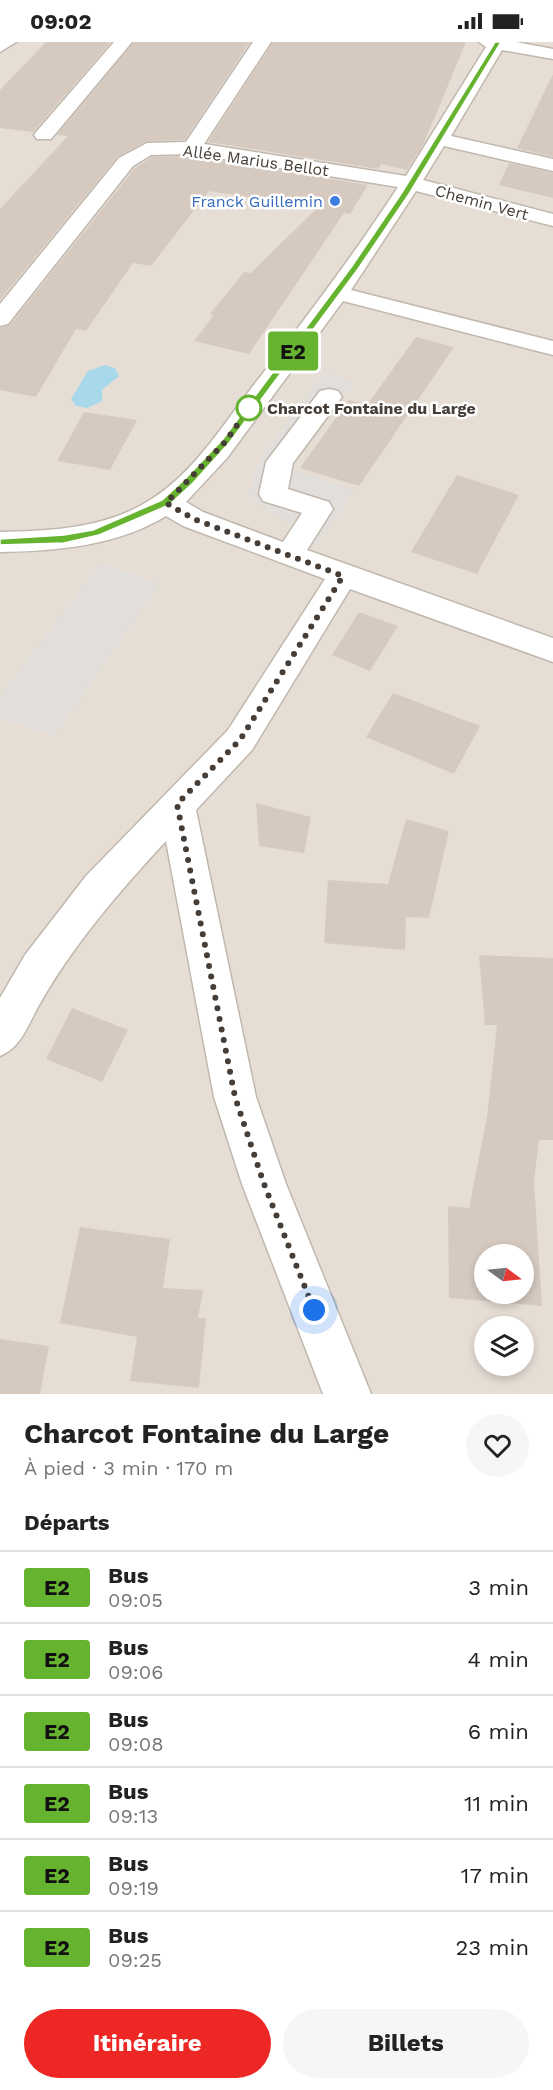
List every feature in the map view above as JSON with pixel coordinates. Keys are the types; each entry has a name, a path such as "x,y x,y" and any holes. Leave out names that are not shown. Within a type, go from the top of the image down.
{"street":[{"path":"0,48 7,42"},
{"path":"44,135 123,42"},
{"path":"192,148 262,42"},
{"path":"0,542 42,541 95,533 166,503 226,441 337,292 438,139 494,43 553,54"},
{"path":"438,139 553,165"},
{"name":"Allée Marius Bellot","path":"0,319 126,162 147,149 192,148 410,183"},
{"name":"Chemin Vert","path":"410,183 553,220"},
{"path":"337,292 553,348"},
{"path":"289,555 319,509 273,494 280,462 329,397"},
{"path":"166,503 194,519 343,576 553,650"},
{"path":"0,1036 39,968 99,888 240,740 343,576"},
{"path":"177,804 235,1097 264,1184 347,1394"}],"shaded area":[{"path":"0,42 553,42 553,1394 0,1394"},
{"path":"325,372 354,383 288,468 355,491 317,545 289,536 296,529 248,495 260,458"},
{"path":"101,563 160,584 54,736 0,718 0,696"}],"water":[{"path":"105,365 115,368 119,376 102,390 102,401 87,408 76,406 71,399 88,371"}],"building":[{"path":"46,42 111,42 33,132 0,128 0,90"},
{"path":"134,42 250,42 185,140 147,141 117,157 0,300 0,209 68,136 57,135"},
{"path":"273,42 466,42 424,143 407,170 381,164 378,169 208,142"},
{"path":"553,74 553,157 517,148"},
{"path":"192,156 368,185 350,214 344,213 249,354 194,341 214,315 210,314 244,272 251,273 317,208 209,191 151,266 133,263 86,331 76,329 36,397 0,390 0,328 10,325 135,168 152,157"},
{"path":"509,163 553,173 553,198 499,185"},
{"path":"416,337 454,347 359,486 300,468 349,400 367,405"},
{"path":"84,412 137,420 110,470 57,461"},
{"path":"457,475 519,495 477,574 411,552"},
{"path":"359,612 398,626 370,671 332,655"},
{"path":"393,693 480,726 454,774 366,737"},
{"path":"256,803 311,817 304,853 259,846"},
{"path":"406,819 449,831 429,918 406,917 405,950 324,943 328,880 388,884"},
{"path":"479,955 553,958 553,1140 539,1140 534,1182 542,1306 519,1304 534,1304 534,1244 474,1244 474,1300 449,1298 448,1206 469,1208 487,1117 497,1025 485,1025"},
{"path":"72,1008 128,1030 102,1082 46,1059"},
{"path":"80,1227 170,1239 163,1288 203,1290 198,1318 206,1318 199,1388 130,1381 137,1337 60,1323"},
{"path":"0,1339 49,1346 40,1394 0,1394"}],"bus line":[{"name":"E2","path":"0,542 64,539 95,533 166,503 190,481 226,441 356,268 405,194 498,42"}],"place":[{"name":"Franck Guillemin","path":"335,201"},
{"name":"Charcot Fontaine du Large","path":"249,408"}],"route":[{"path":"249,408 226,441 190,481 166,503 194,519 343,576 240,740 177,804 235,1097 264,1184 314,1310"}]}
